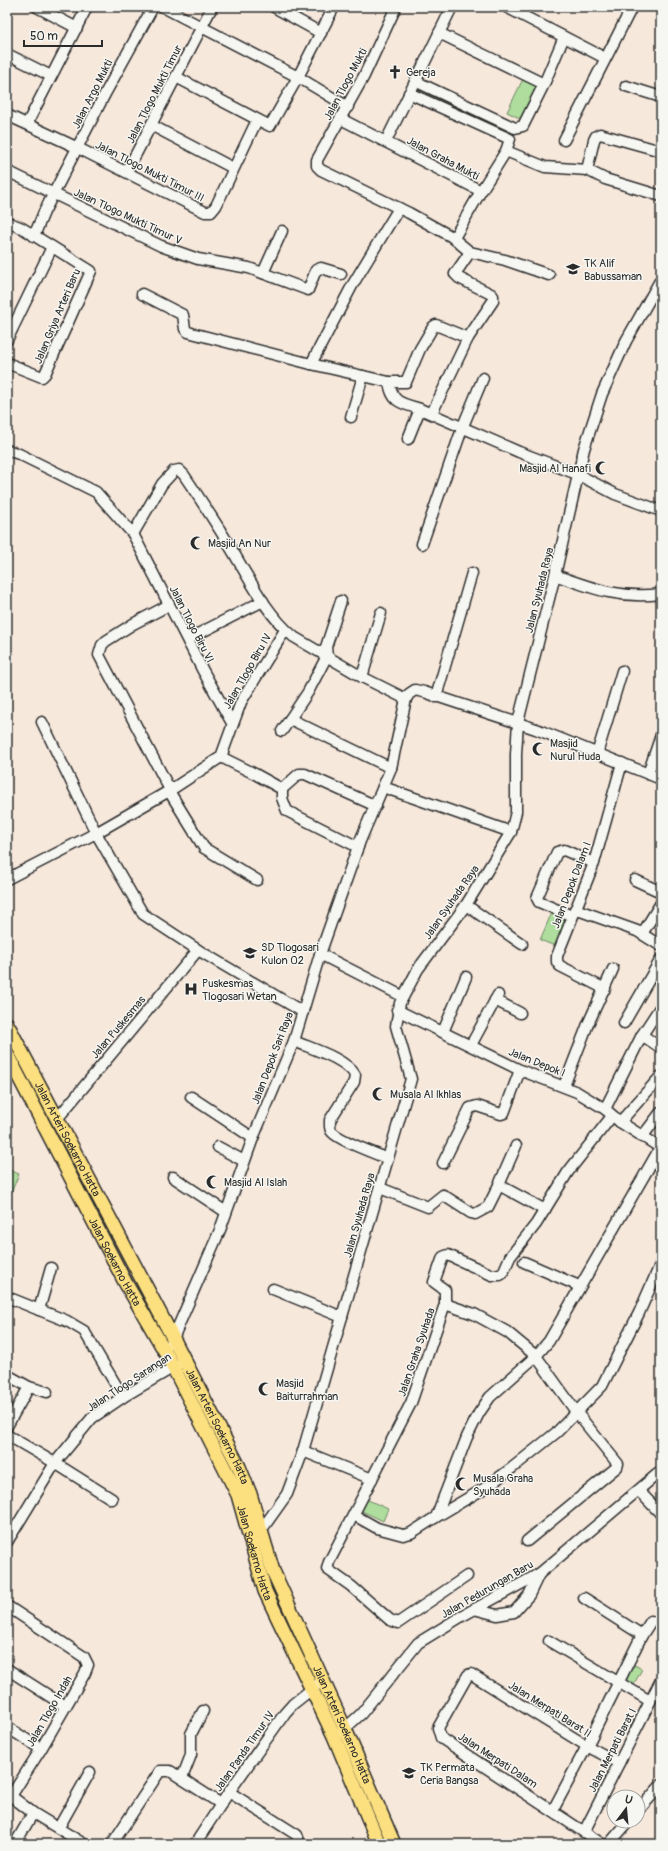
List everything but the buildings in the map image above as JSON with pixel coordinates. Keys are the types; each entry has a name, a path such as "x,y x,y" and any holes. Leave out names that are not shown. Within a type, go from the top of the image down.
{"main road":[{"name":"Jalan Arteri Soekarno Hatta","path":"7,1024 239,1466 250,1494 260,1532 276,1578 345,1729 394,1844"},
{"name":"Jalan Soekarno Hatta","path":"7,1054 125,1282 166,1353 238,1495 265,1591 334,1736 379,1844"}],"street":[{"path":"37,7 77,28"},
{"path":"27,124 87,7"},
{"name":"Jalan Argo Mukti","path":"54,193 106,92 153,7"},
{"path":"163,7 298,77 348,107"},
{"name":"Jalan Tlogo Mukti Timur","path":"126,171 212,7"},
{"path":"274,7 321,33"},
{"path":"176,77 270,126 298,77 334,7"},
{"name":"Jalan Tlogo Mukti","path":"396,7 348,107 317,160 317,166 321,170 399,208"},
{"path":"386,141 452,7"},
{"path":"506,7 605,58"},
{"path":"564,140 605,58 627,8"},
{"path":"439,33 544,84"},
{"path":"415,81 515,128 523,126 544,84 564,37"},
{"path":"7,54 51,76"},
{"path":"626,86 661,97"},
{"path":"409,93 510,139 506,151 481,191"},
{"name":"Jalan Tlogo Mukti Timur III","path":"7,115 126,171 195,208 211,212 233,168"},
{"name":"Jalan Graha Mukti","path":"341,119 481,191 453,238"},
{"path":"151,125 233,168 256,120"},
{"path":"587,170 594,140 596,136 600,134 661,151"},
{"path":"506,151 545,168 587,170 605,179 661,196"},
{"name":"Jalan Tlogo Mukti Timur V","path":"7,171 132,233 182,254 263,272 308,290 316,270 321,268 341,274"},
{"path":"34,236 54,193"},
{"path":"310,364 353,284 399,208 453,238 470,252 505,260 549,275"},
{"name":"Jalan Griya Arteri Baru","path":"7,363 42,377 45,374 91,273 88,268 34,236 8,225"},
{"path":"263,272 282,231"},
{"path":"7,340 52,247"},
{"path":"432,413 468,338 490,306 493,296 454,274 470,252"},
{"name":"Jalan Syuhada Raya","path":"260,1532 287,1494 303,1451 380,1188 410,1079 396,1026 397,1010 402,996 418,969 466,905 511,832 516,812 516,754 518,722 555,575 577,474 602,394 626,341 661,280"},
{"path":"142,294 183,315 185,329 188,332 310,364 388,382 402,382 407,380 420,349 433,327 436,325 468,338"},
{"path":"351,417 363,376"},
{"path":"422,544 462,426 483,378"},
{"path":"388,382 395,400 402,404 432,413 519,452 577,474 615,494 659,510"},
{"path":"408,439 420,409"},
{"name":"Jalan Tlogo Biru VI","path":"7,450 19,454 96,492 133,534 202,669 232,723"},
{"path":"133,534 162,484 174,471 179,470 184,475 216,523 263,601 285,630 362,677 406,699 414,690 436,696 518,722 661,779"},
{"path":"436,696 472,573"},
{"path":"555,575 621,595 642,596 661,594"},
{"path":"188,639 263,601"},
{"path":"282,731 308,692 327,656 326,647 341,601"},
{"path":"169,605 133,624 102,645 100,655 169,791 204,848 257,880"},
{"path":"362,677 381,613"},
{"name":"Jalan Tlogo Biru IV","path":"221,757 232,723 241,702 285,630"},
{"path":"598,754 622,671"},
{"name":"Jalan Depok Sari Raya","path":"166,1353 220,1230 253,1138 294,1041 320,954 358,847 391,768 406,699"},
{"path":"290,720 391,768"},
{"path":"42,722 96,833 143,914 198,950 303,1012"},
{"path":"648,774 661,734"},
{"path":"7,879 96,833 169,791 221,757 282,789"},
{"name":"Jalan Depok Dalam I","path":"605,989 560,966 556,962 573,912 594,863 622,763"},
{"path":"358,847 287,811 282,798 282,789 299,774 305,774 376,806"},
{"path":"383,787 511,832"},
{"path":"594,863 564,850 557,852 536,898 539,902 642,934 661,946"},
{"path":"635,880 661,892"},
{"path":"642,934 661,903"},
{"path":"466,905 522,944"},
{"name":"Jalan Puskesmas","path":"57,1119 198,950"},
{"path":"320,954 402,996"},
{"path":"624,1023 661,959"},
{"path":"564,1086 588,1024 613,969"},
{"path":"443,1032 466,977"},
{"path":"471,1045 496,997 520,1013"},
{"path":"612,1115 642,1035 661,1006"},
{"name":"Jalan Depok I","path":"397,1010 520,1070 564,1086 612,1115 660,1148 579,1286 549,1341 536,1356"},
{"path":"642,1035 661,1048"},
{"path":"294,1041 344,1063 352,1070 355,1075 354,1082 330,1120 329,1127 333,1133 341,1138 388,1159"},
{"path":"443,1163 470,1108 477,1106 501,1114 504,1113 520,1070"},
{"path":"446,1304 445,1290 434,1280 443,1257 448,1255 492,1275 500,1275 503,1273 510,1257 544,1210 568,1172 612,1115 661,1076"},
{"path":"192,1097 253,1138"},
{"path":"642,1137 661,1112"},
{"path":"380,1188 428,1207 440,1196 445,1195 471,1213 475,1214 488,1207 516,1146"},
{"path":"218,1147 244,1161"},
{"path":"173,1177 226,1212"},
{"path":"499,1185 544,1210"},
{"path":"524,1262 579,1286"},
{"path":"354,1515 377,1528 404,1535 411,1533 490,1484 557,1432 602,1386 639,1313 661,1263"},
{"path":"39,1310 51,1268"},
{"path":"272,1289 342,1317"},
{"path":"7,1297 67,1321 84,1331 123,1397"},
{"name":"Jalan Graha Syuhada","path":"467,1576 398,1623 390,1620 351,1586 329,1572 327,1569 412,1403 446,1304 474,1314 507,1332 536,1356 576,1413 618,1465 528,1541"},
{"path":"436,1517 467,1437 479,1413 490,1397 536,1356"},
{"name":"Jalan Tlogo Sarangan","path":"7,1542 55,1463 92,1418 123,1397 184,1361"},
{"path":"11,1377 29,1387 47,1392"},
{"path":"7,1426 29,1387"},
{"path":"7,1435 55,1463 112,1500"},
{"path":"303,1451 372,1479"},
{"name":"Jalan Pedurungan Baru","path":"334,1736 345,1729 361,1714 418,1643 474,1609 539,1574 661,1471"},
{"path":"639,1491 661,1514"},
{"path":"474,1609 497,1615 514,1612 526,1600 539,1574"},
{"path":"584,1598 642,1635"},
{"name":"Jalan Tlogo Indah","path":"7,1606 84,1657 88,1669 64,1706 41,1749 9,1794"},
{"path":"553,1810 587,1746 642,1635 651,1621"},
{"path":"549,1641 650,1701"},
{"path":"7,1669 64,1706"},
{"name":"Jalan Merpati Barat II","path":"470,1674 587,1746 619,1763"},
{"name":"Jalan Merpati Dalam","path":"470,1674 438,1728 441,1738 553,1810 586,1837 602,1844"},
{"name":"Jalan Merpati Barat I","path":"586,1837 619,1763 661,1680"},
{"name":"Jalan Panda Timur IV","path":"195,1844 229,1792 285,1713 322,1681"},
{"path":"182,1778 191,1755 191,1734 203,1711"},
{"path":"7,1727 41,1749"},
{"path":"112,1844 160,1771 170,1771 221,1804"},
{"path":"59,1827 90,1772"},
{"path":"646,1802 661,1785"},
{"path":"229,1792 297,1835 300,1843"},
{"path":"9,1794 33,1813 59,1827 84,1844"},
{"path":"15,1844 33,1813"},
{"path":"609,1844 622,1829"}],"green space":[{"path":"523,79 538,87 521,119 507,112"},
{"path":"552,912 567,918 555,946 540,940"},
{"path":"7,1169 19,1174 11,1193 7,1192"},
{"path":"366,1499 388,1509 383,1521 360,1510"},
{"path":"633,1664 642,1669 633,1686 623,1680"}],"place":[{"name":"Gereja","path":"395,72"},
{"name":"TK Alif Babussaman","path":"573,269"},
{"name":"Masjid Al Hanafi","path":"602,468"},
{"name":"Masjid An Nur","path":"197,543"},
{"name":"Masjid Nurul Huda","path":"539,749"},
{"name":"SD Tlogosari Kulon 02","path":"250,953"},
{"name":"Puskesmas Tlogosari Wetan","path":"191,989"},
{"name":"Musala Al Ikhlas","path":"379,1094"},
{"name":"Masjid Al Islah","path":"213,1182"},
{"name":"Masjid Baiturrahman","path":"265,1389"},
{"name":"Musala Graha Syuhada","path":"462,1484"},
{"name":"TK Permata Ceria Bangsa","path":"409,1773"}]}
